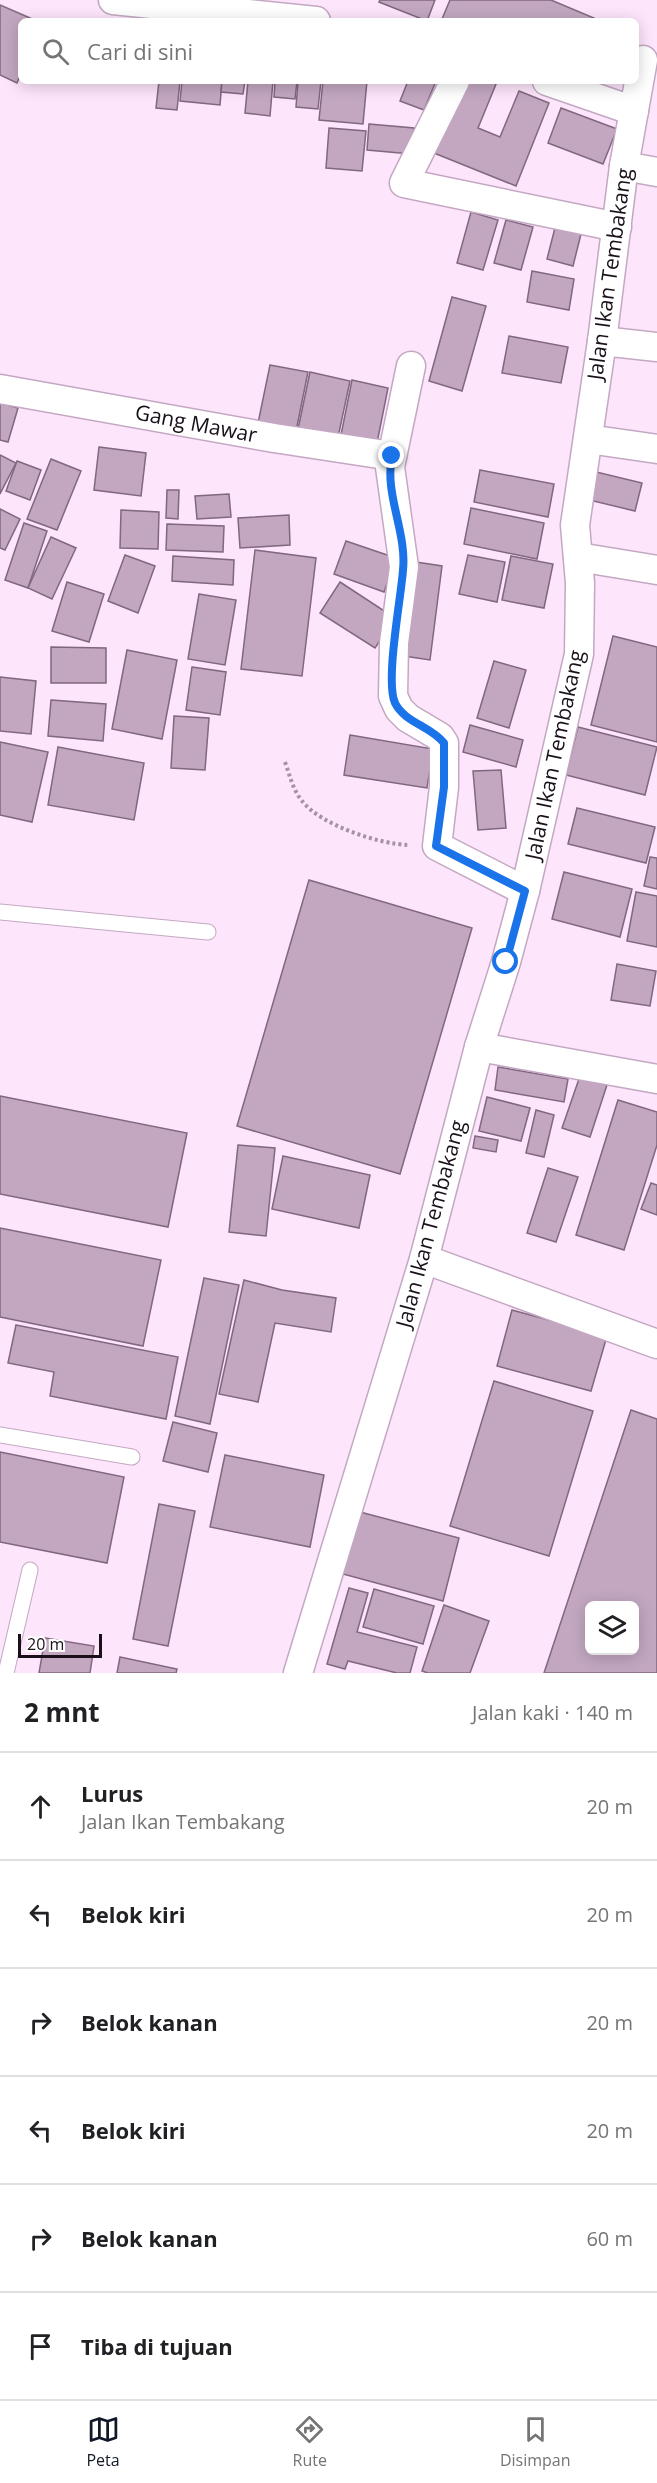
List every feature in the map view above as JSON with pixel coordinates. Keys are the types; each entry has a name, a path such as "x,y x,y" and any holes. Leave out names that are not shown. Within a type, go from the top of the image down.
{"street":[{"path":"113,0 287,18"},
{"name":"Jalan Ikan Tembakang","path":"639,83 643,60"},
{"path":"454,84 404,183 617,227"},
{"path":"556,84 634,111"},
{"name":"Jalan Ikan Tembakang","path":"298,1673 424,1259 479,1047 525,891 579,654 580,583 574,525 602,341 624,166 639,84"},
{"path":"624,166 657,172"},
{"path":"602,341 657,347"},
{"path":"411,366 392,456 391,478 404,567 394,643 393,696 399,709 408,718 440,737 444,743 444,787 436,846 525,891"},
{"name":"Gang Mawar","path":"0,389 274,438 392,456"},
{"path":"588,439 657,449"},
{"path":"578,557 657,570"},
{"path":"479,1047 657,1079"},
{"path":"424,1259 657,1344"}],"lane":[{"path":"0,912 208,932"},
{"path":"0,1435 132,1457"},
{"path":"6,1673 30,1570"}],"path":[{"path":"285,762 294,790 303,803 321,818 342,829 403,845 436,846"}],"building":[{"path":"380,0 435,0 428,18 419,18 379,2"},
{"path":"450,0 551,0 594,18 442,18"},
{"path":"0,5 30,18 18,18 17,83 0,75"},
{"path":"159,84 180,84 177,110 156,108"},
{"path":"182,84 222,84 220,105 180,101"},
{"path":"222,84 245,84 243,94 221,92"},
{"path":"248,84 273,84 270,116 245,113"},
{"path":"275,84 297,84 295,99 274,97"},
{"path":"298,84 321,84 318,109 296,107"},
{"path":"323,84 367,84 363,124 319,120"},
{"path":"407,84 435,84 424,110 400,101"},
{"path":"456,84 496,84 478,128 500,137 519,91 549,103 516,186 429,151"},
{"path":"561,108 617,129 603,164 548,143"},
{"path":"369,124 414,128 411,154 367,150"},
{"path":"329,128 366,131 362,171 326,168"},
{"path":"471,212 498,220 483,270 457,263"},
{"path":"506,220 533,227 521,270 494,263"},
{"path":"556,224 582,230 573,266 547,259"},
{"path":"532,271 574,279 569,310 527,302"},
{"path":"452,297 486,306 462,391 429,381"},
{"path":"509,336 568,347 561,383 502,373"},
{"path":"270,365 308,372 295,436 257,428"},
{"path":"310,372 350,381 337,442 297,434"},
{"path":"352,380 388,388 377,443 341,435"},
{"path":"0,403 18,408 8,442 0,440"},
{"path":"99,447 146,453 141,496 94,490"},
{"path":"0,455 16,463 0,494"},
{"path":"51,459 81,471 57,530 27,519"},
{"path":"17,461 41,470 30,500 6,491"},
{"path":"480,470 554,484 548,517 474,502"},
{"path":"588,470 642,483 635,511 581,498"},
{"path":"167,490 179,490 178,519 166,518"},
{"path":"229,494 231,517 197,519 195,496"},
{"path":"471,508 544,523 537,559 464,544"},
{"path":"0,509 20,519 5,550 0,548"},
{"path":"121,510 159,512 158,549 120,548"},
{"path":"289,515 290,545 240,548 238,518"},
{"path":"24,523 47,531 28,588 5,580"},
{"path":"167,524 224,526 223,552 166,550"},
{"path":"51,537 76,548 52,599 28,588"},
{"path":"346,541 396,558 384,592 334,574"},
{"path":"255,550 316,558 302,676 241,669"},
{"path":"125,555 155,566 138,613 108,601"},
{"path":"468,555 505,562 497,602 459,594"},
{"path":"173,556 234,560 233,585 172,581"},
{"path":"511,556 553,564 544,608 502,600"},
{"path":"416,562 442,566 430,660 404,656"},
{"path":"67,582 104,594 89,642 52,631"},
{"path":"340,582 395,618 375,648 320,613"},
{"path":"199,594 236,600 225,665 188,659"},
{"path":"613,636 657,647 657,742 591,725"},
{"path":"51,647 106,648 106,683 51,683"},
{"path":"127,650 177,660 162,739 112,729"},
{"path":"494,661 526,670 509,728 477,718"},
{"path":"192,667 226,672 220,715 186,710"},
{"path":"0,677 36,681 31,734 0,731"},
{"path":"51,700 106,704 103,741 48,736"},
{"path":"174,716 209,718 205,770 171,768"},
{"path":"470,725 523,740 516,767 463,752"},
{"path":"578,727 657,747 645,795 566,775"},
{"path":"350,735 433,749 427,788 344,775"},
{"path":"0,742 48,752 32,822 0,815"},
{"path":"58,747 144,763 134,820 48,805"},
{"path":"501,770 506,828 478,830 473,771"},
{"path":"577,808 655,827 646,863 568,844"},
{"path":"650,857 657,858 657,889 644,886"},
{"path":"564,872 632,889 620,937 552,919"},
{"path":"309,880 472,928 400,1174 237,1126"},
{"path":"636,892 657,896 657,947 627,941"},
{"path":"617,964 656,971 650,1006 611,1000"},
{"path":"498,1067 568,1079 564,1102 495,1090"},
{"path":"580,1076 607,1085 590,1137 562,1128"},
{"path":"0,1096 187,1133 168,1227 0,1194"},
{"path":"487,1097 530,1108 521,1141 479,1131"},
{"path":"618,1100 657,1112 657,1145 624,1250 576,1235"},
{"path":"536,1110 554,1115 544,1157 526,1153"},
{"path":"475,1136 498,1140 496,1152 473,1148"},
{"path":"238,1145 275,1148 266,1236 229,1232"},
{"path":"283,1156 370,1175 359,1228 272,1209"},
{"path":"548,1168 578,1177 556,1242 527,1233"},
{"path":"651,1183 657,1185 657,1215 641,1209"},
{"path":"0,1228 161,1260 143,1346 0,1317"},
{"path":"204,1278 239,1285 210,1424 175,1416"},
{"path":"244,1280 282,1290 336,1298 331,1332 275,1323 258,1402 219,1394"},
{"path":"512,1310 607,1336 591,1391 497,1366"},
{"path":"16,1325 178,1357 166,1419 50,1396 54,1372 8,1363"},
{"path":"494,1381 593,1411 549,1556 450,1526"},
{"path":"631,1410 657,1419 657,1673 544,1673"},
{"path":"173,1422 217,1433 208,1472 163,1461"},
{"path":"0,1452 124,1477 107,1563 0,1542"},
{"path":"225,1455 324,1475 310,1547 210,1527"},
{"path":"159,1504 195,1511 168,1646 133,1639"},
{"path":"360,1512 459,1538 443,1601 343,1574"},
{"path":"349,1588 368,1593 357,1632 417,1647 410,1673 397,1673 348,1661 345,1669 327,1664"},
{"path":"374,1589 434,1606 423,1644 363,1627"},
{"path":"444,1605 489,1621 470,1673 422,1671"},
{"path":"45,1638 94,1646 90,1673 39,1673"},
{"path":"120,1657 177,1669 176,1673 117,1673"}],"route":[{"path":"392,456 391,478 404,567 394,643 393,696 399,709 408,718 440,737 444,743 444,787 436,846 525,891 506,962"}]}
